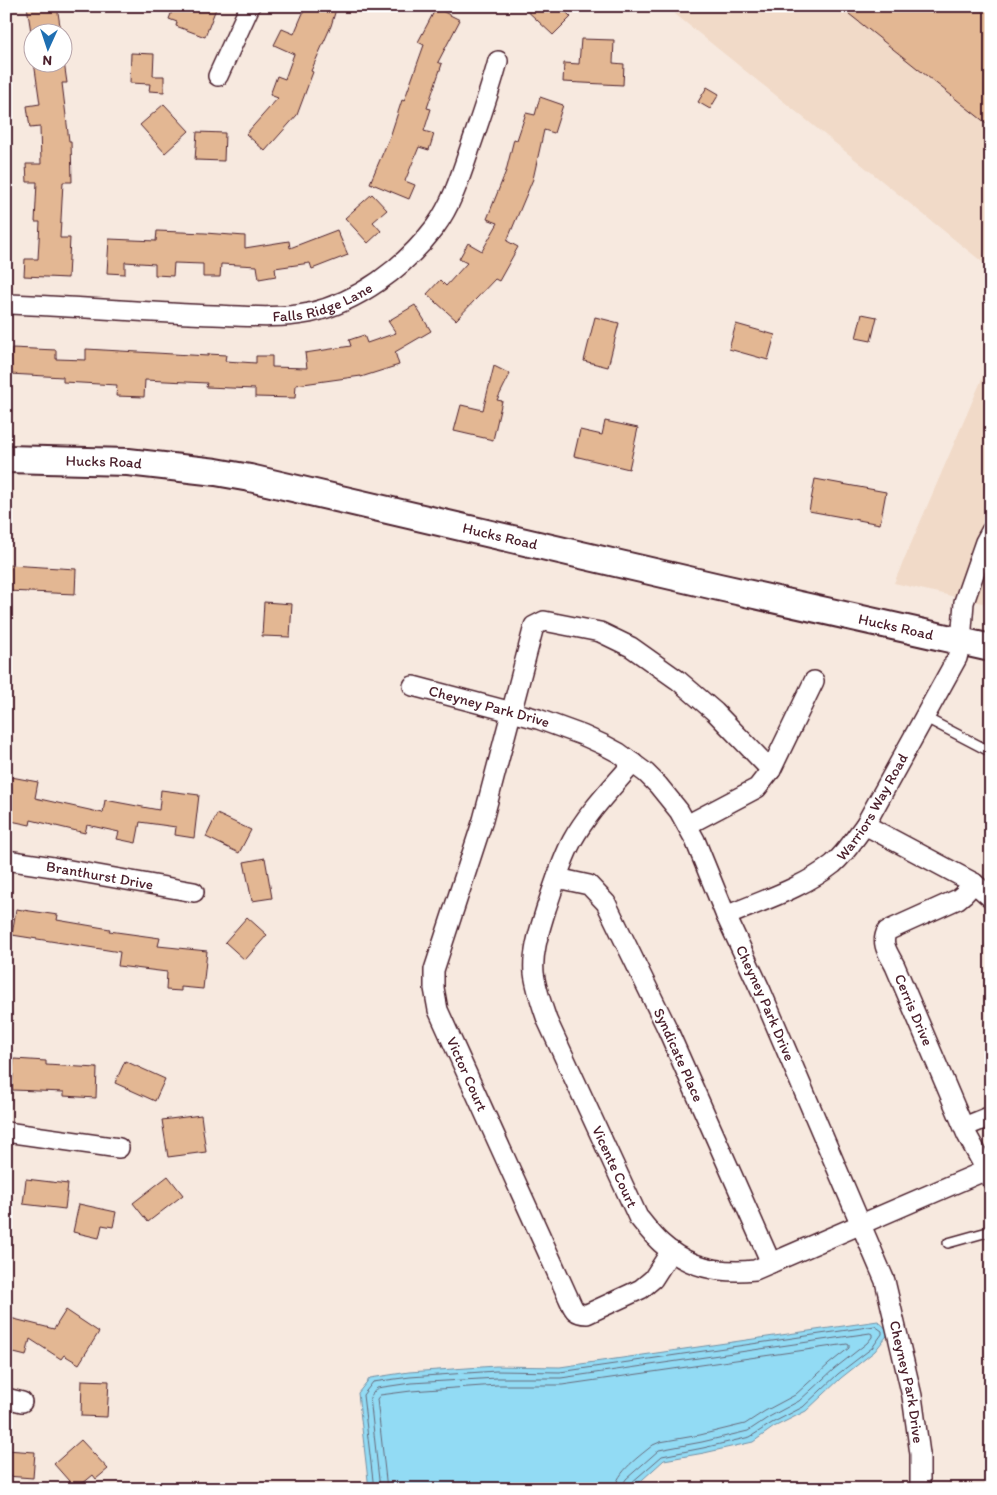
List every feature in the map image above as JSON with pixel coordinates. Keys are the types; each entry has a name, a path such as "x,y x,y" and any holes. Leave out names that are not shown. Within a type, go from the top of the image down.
{"main road":[{"name":"Hucks Road","path":"6,459 128,462 216,472 250,478 700,583 991,648"}],"street":[{"path":"218,76 250,6"},
{"name":"Falls Ridge Lane","path":"6,304 271,317 308,313 335,305 362,292 394,270 435,227 456,187 498,62"},
{"name":"Warriors Way Road","path":"726,916 793,888 834,864 865,825 956,658 961,642 964,602 989,539"},
{"path":"512,711 534,626 544,621 600,632 631,647 679,681 715,712 771,770"},
{"path":"687,825 757,788 771,770 814,682"},
{"name":"Cheyney Park Drive","path":"413,686 512,711 582,735 619,753 634,763 658,785 679,811 761,990 885,1281 912,1396 920,1454 920,1489"},
{"name":"Victor Court","path":"512,711 483,820 434,970 434,988 438,1010 575,1311 580,1314 587,1314 641,1290 652,1280 671,1251"},
{"name":"Vicente Court","path":"634,763 594,809 572,842 557,878 541,926 536,948 534,972 547,1020 638,1217 660,1242 671,1251 697,1265 726,1271 755,1270 861,1224 989,1173"},
{"path":"865,825 974,883 991,898"},
{"name":"Branthurst Drive","path":"6,860 194,892"},
{"name":"Syndicate Place","path":"557,878 589,885 606,903 666,1026 771,1263"},
{"name":"Cerris Drive","path":"974,883 958,899 887,931 884,941 964,1128 989,1173"},
{"path":"964,1128 991,1116"},
{"path":"6,1132 119,1148"}],"lane":[{"path":"924,716 991,752"},
{"path":"948,1242 991,1231"}],"shaded area":[{"path":"678,6 991,6 991,269 675,14"},
{"path":"991,358 991,605 894,583"}],"water":[{"path":"878,1321 890,1332 875,1351 841,1378 806,1411 774,1427 753,1442 664,1460 632,1489 369,1489 358,1393 370,1378 409,1372 496,1366 560,1367"}],"building":[{"path":"27,6 57,6 59,22 29,22"},
{"path":"174,6 217,6 205,37 176,26 177,22 169,19"},
{"path":"306,6 337,6 331,26 311,71 313,72 297,115 265,151 246,134 278,98 270,95 277,76 285,79 294,54 274,45 282,29 294,34"},
{"path":"522,6 560,6 571,17 553,35"},
{"path":"839,6 991,6 991,127"},
{"path":"436,8 460,20 438,62 442,64 427,108 431,109 424,131 434,134 429,150 419,147 405,181 415,185 409,199 370,183 391,134 402,100 404,101 424,45 418,42"},
{"path":"581,39 614,40 613,63 624,64 623,85 563,82 564,63 579,64"},
{"path":"131,53 154,54 153,76 164,76 164,92 149,91 150,84 130,83"},
{"path":"35,72 65,72 67,83 62,83 69,141 71,141 72,182 63,182 60,238 70,238 68,278 24,276 25,259 38,259 40,222 35,222 37,182 27,182 26,164 41,164 40,127 30,128 27,106 40,104"},
{"path":"707,87 719,94 710,109 698,102"},
{"path":"540,97 563,105 554,133 544,130 533,179 507,241 518,247 499,281 495,279 456,320 427,294 440,280 446,286 467,263 459,259 468,243 482,251 498,223 487,219 506,171 514,139 517,140 526,113 535,115"},
{"path":"164,104 189,131 165,153 140,125"},
{"path":"197,132 225,133 224,161 195,160"},
{"path":"372,194 387,210 373,222 381,231 368,243 345,218"},
{"path":"337,230 348,255 312,269 310,263 275,268 276,276 259,279 257,266 221,264 220,277 203,277 203,264 174,263 173,276 155,275 155,264 125,262 125,274 107,273 109,239 156,241 157,231 205,233 245,236 245,248 289,241 290,248"},
{"path":"415,305 431,331 395,352 399,365 361,377 296,385 295,398 255,397 255,389 206,387 207,383 145,380 144,397 116,396 117,385 63,382 63,377 10,374 12,348 56,350 56,359 86,360 86,349 208,356 208,354 226,355 225,361 256,363 256,356 272,356 272,367 307,368 305,353 351,346 349,340 364,335 367,343 396,333 388,321"},
{"path":"862,314 877,317 871,341 856,338"},
{"path":"595,317 619,323 608,367 584,361"},
{"path":"736,324 775,335 768,360 729,349"},
{"path":"494,366 510,374 497,400 502,401 493,440 454,431 461,405 483,410"},
{"path":"605,421 638,428 629,469 574,456 580,430 602,435"},
{"path":"815,479 886,492 880,524 809,511"},
{"path":"9,565 76,569 75,594 7,591"},
{"path":"264,602 292,604 290,637 262,636"},
{"path":"6,776 38,782 35,798 103,813 105,800 159,810 161,790 199,795 194,838 175,835 176,827 140,822 136,843 117,839 119,832 87,825 85,833 31,820 30,825 11,821 13,812 6,811"},
{"path":"217,814 251,830 239,853 206,837"},
{"path":"265,858 272,898 252,901 244,862"},
{"path":"16,909 58,915 57,920 110,929 109,931 160,938 158,946 207,951 203,989 181,987 181,991 166,990 167,972 118,966 120,952 12,935"},
{"path":"247,917 267,935 245,960 225,942"},
{"path":"14,1059 46,1061 46,1065 97,1068 96,1098 64,1096 64,1092 12,1090"},
{"path":"125,1061 165,1079 155,1101 115,1083"},
{"path":"201,1115 206,1152 168,1157 162,1120"},
{"path":"168,1176 183,1195 148,1222 133,1203"},
{"path":"26,1179 68,1184 65,1209 23,1204"},
{"path":"79,1204 116,1212 113,1227 102,1225 99,1238 73,1232"},
{"path":"66,1310 99,1332 79,1364 64,1355 61,1359 30,1339 26,1356 6,1351 6,1317 54,1329"},
{"path":"82,1380 109,1381 107,1417 81,1416"},
{"path":"81,1440 108,1469 96,1479 93,1475 76,1489 54,1464"},
{"path":"6,1450 35,1452 33,1478 6,1476"}]}
